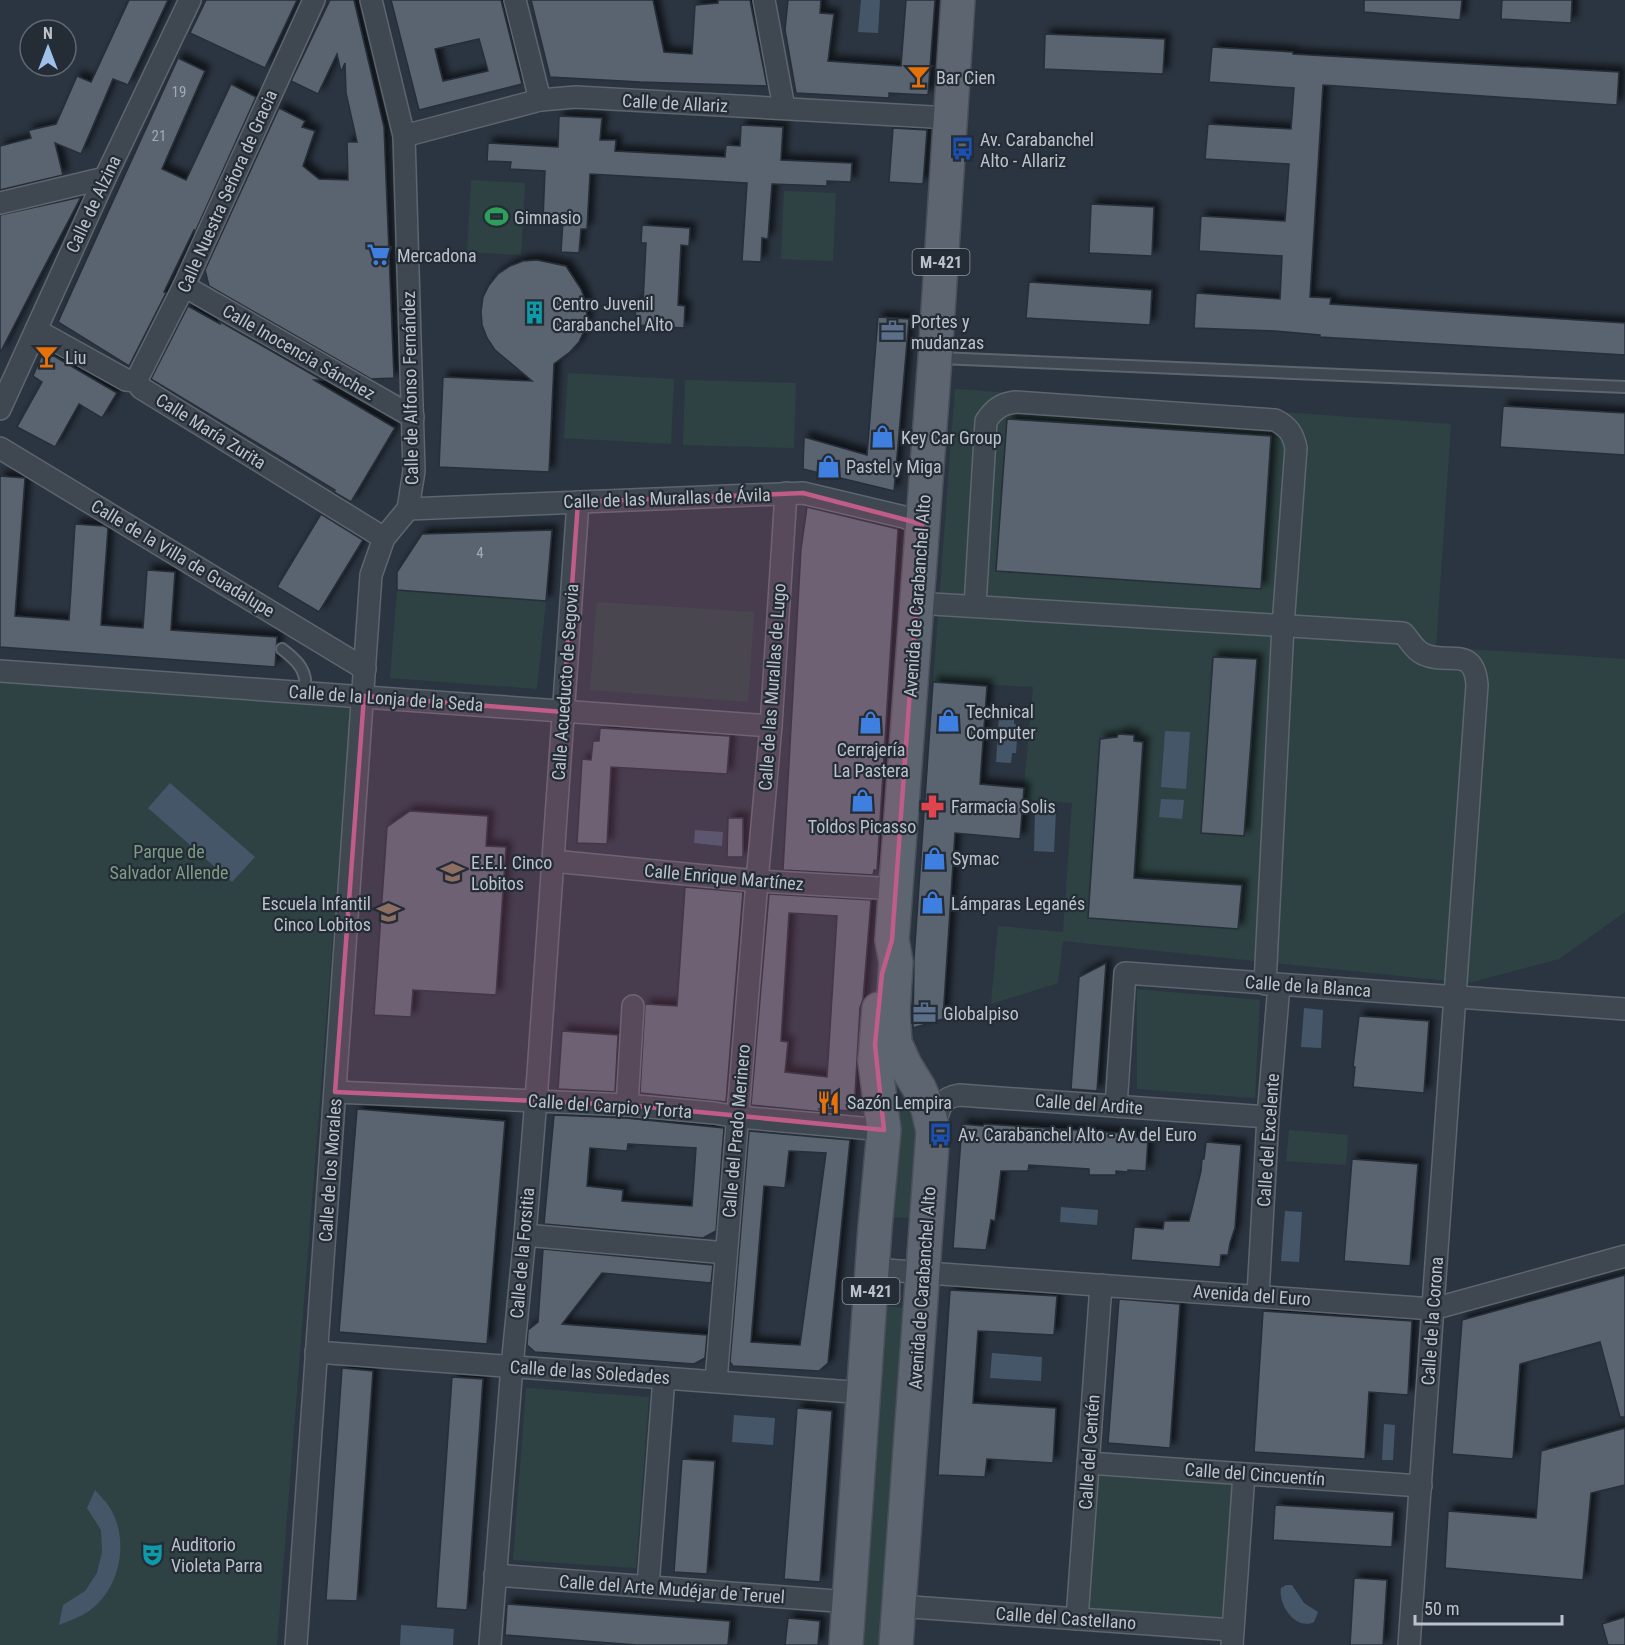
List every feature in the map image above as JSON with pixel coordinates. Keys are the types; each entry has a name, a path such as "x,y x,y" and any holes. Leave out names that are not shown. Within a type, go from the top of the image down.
{"main road":[{"name":"Avenida de Carabanchel Alto","path":"846,1645 884,1130 875,1045 882,974 892,940 935,358 958,0"},
{"name":"Avenida de Carabanchel Alto","path":"892,940 896,962 893,1012 895,1043 928,1108 933,1131 896,1645"}],"street":[{"name":"Calle de Alzina","path":"0,409 105,178 190,0"},
{"name":"Calle Nuestra Señora de Gracia","path":"136,381 184,286 314,0"},
{"name":"Calle de Alfonso Fernández","path":"364,696 371,575 384,538 408,510 414,471 404,136 371,0"},
{"path":"515,0 540,100"},
{"path":"764,0 784,108"},
{"name":"Calle de Allariz","path":"404,136 540,100 576,97 950,118"},
{"path":"0,203 105,178"},
{"name":"Calle Inocencia Sánchez","path":"184,286 413,417"},
{"name":"Calle María Zurita","path":"36,330 126,380 136,381 141,388 384,538"},
{"name":"Calle del Excelente","path":"975,606 986,421 993,410 1005,403 1275,420 1287,426 1293,435 1296,448 1283,626 1268,1117 1258,1295"},
{"name":"Calle de la Villa de Guadalupe","path":"0,448 365,669"},
{"name":"Calle de las Murallas de Ávila","path":"408,510 786,493 815,494 904,517 922,524"},
{"name":"Calle de las Murallas de Lugo","path":"756,881 771,726 786,493"},
{"name":"Calle Acueducto de Segovia","path":"553,861 578,502"},
{"path":"916,603 1283,626"},
{"name":"Calle de la Corona","path":"1283,626 1403,633 1416,650 1425,655 1463,659 1472,664 1476,674 1477,686 1409,1645"},
{"name":"Calle de la Lonja de la Seda","path":"0,671 771,726"},
{"name":"Calle de los Morales","path":"296,1645 364,696"},
{"name":"Calle Enrique Martínez","path":"553,861 756,881 896,889"},
{"name":"Calle de la Forsitia","path":"490,1645 512,1366 525,1235 553,861"},
{"name":"Calle del Prado Merinero","path":"716,1382 756,881"},
{"name":"Calle de la Blanca","path":"1116,1106 1125,973 1625,1009"},
{"path":"627,1105 633,1006"},
{"name":"Calle del Carpio y Torta","path":"335,1092 627,1105 884,1130"},
{"name":"Calle del Ardite","path":"933,1131 942,1102 949,1096 959,1095 1268,1117"},
{"path":"525,1235 726,1254"},
{"name":"Avenida del Euro","path":"872,1269 1433,1309 1625,1256"},
{"name":"Calle del Centén","path":"1077,1619 1101,1285"},
{"name":"Calle de las Soledades","path":"316,1352 865,1393"},
{"path":"648,1586 664,1378"},
{"name":"Calle del Cincuentín","path":"1088,1463 1421,1486"},
{"path":"1233,1637 1244,1474"},
{"name":"Calle del Arte Mudéjar de Teruel","path":"495,1575 849,1602"},
{"name":"Calle del Castellano","path":"898,1606 1077,1619 1233,1637"}],"lane":[{"path":"935,358 1625,387"},
{"path":"282,649 304,670 307,680 305,692"}],"highlighted area":[{"path":"803,493 922,524 892,940 882,974 875,1045 884,1130 627,1105 335,1092 364,696 563,712 578,502"}],"green space":[{"name":"Gimnasio","path":"471,180 525,183 521,255 467,252"},
{"path":"784,191 836,193 833,261 781,259"},
{"path":"568,373 674,379 671,444 564,438"},
{"path":"685,380 796,383 794,448 683,445"},
{"path":"955,389 1451,424 1436,647 1625,659 1625,912 1559,959 1468,983 1063,941 1058,983 991,1004 998,926 1063,932 1072,803 1023,799 1033,687 933,682"},
{"path":"397,590 546,601 537,689 390,678"},
{"path":"597,602 754,612 748,702 590,690"},
{"name":"Parque de Salvador Allende","path":"0,677 351,705 277,1645 0,1645"},
{"path":"1137,989 1260,1000 1255,1098 1137,1089"},
{"path":"889,1108 913,1109 918,1120 914,1218 885,1217"},
{"path":"1289,1130 1348,1135 1346,1165 1286,1161"},
{"path":"883,1306 905,1308 882,1645 861,1645"},
{"path":"526,1388 649,1397 636,1568 513,1560"},
{"path":"1088,1463 1244,1474 1233,1630 1077,1619"}],"water":[{"path":"861,0 880,0 878,33 858,32"},
{"path":"999,717 1014,718 1014,724 1018,725 1016,753 1012,753 1011,763 996,762"},
{"path":"1165,731 1190,732 1186,789 1161,787"},
{"path":"170,783 255,857 232,882 148,808"},
{"path":"1161,799 1184,800 1182,819 1159,817"},
{"path":"1035,811 1056,811 1054,852 1034,851"},
{"path":"695,830 723,832 722,846 694,843"},
{"path":"1304,1008 1323,1010 1321,1048 1301,1047"},
{"path":"1061,1207 1098,1210 1097,1225 1060,1222"},
{"path":"1285,1211 1302,1212 1299,1262 1281,1261"},
{"path":"992,1353 1042,1357 1041,1381 990,1378"},
{"path":"734,1415 775,1418 773,1445 732,1442"},
{"path":"1384,1424 1395,1425 1393,1460 1382,1460"},
{"path":"95,1490 108,1505 116,1521 120,1535 119,1564 115,1577 100,1602 86,1613 59,1625 63,1605 85,1591 97,1573 102,1552 101,1530 87,1508"},
{"path":"1292,1585 1304,1603 1318,1612 1314,1622 1301,1623 1285,1609 1281,1588"},
{"path":"401,1625 454,1629 453,1645 400,1645"}],"building":[{"path":"129,0 168,0 128,85 113,79 81,154 55,143 63,175 0,190 0,146 31,138 29,132 26,131 56,124 76,78 78,76 91,82"},
{"path":"206,0 297,0 265,68 190,33"},
{"path":"330,0 354,0 384,127 394,378 371,379 209,286 205,270 279,108 305,121 302,127 315,131 303,166 319,179 348,180 347,142 357,142 346,93 345,63 341,72 337,54 318,94 291,81"},
{"path":"391,0 501,0 522,84 419,110","holes":["479,39 488,71 443,81 435,49"]},
{"path":"531,0 653,0 664,52 692,54 695,5 718,3 718,0 750,0 767,86 550,77"},
{"path":"788,0 821,0 820,13 834,14 828,61 901,66 906,0 935,0 928,95 889,93 889,98 796,93 785,30"},
{"path":"1364,0 1462,0 1460,20 1364,12"},
{"path":"1502,0 1572,0 1571,23 1501,19"},
{"path":"1045,34 1165,39 1163,74 1044,69"},
{"path":"1212,47 1293,52 1293,54 1619,72 1617,105 1323,85 1310,297 1331,298 1330,304 1625,323 1625,355 1320,337 1320,335 1275,331 1194,328 1196,293 1280,299 1282,256 1199,251 1201,216 1285,221 1289,164 1205,159 1208,124 1291,129 1294,88 1209,82"},
{"path":"178,58 205,71 162,169 186,180 231,84 256,97 195,232 194,230 164,292 166,293 129,366 58,322"},
{"path":"559,116 602,118 600,140 616,140 615,151 725,157 726,145 740,146 741,125 783,127 781,160 852,163 851,182 827,181 827,186 772,184 768,239 762,238 761,262 742,261 747,183 590,174 587,229 581,229 579,253 561,252 563,220 543,219 545,171 510,169 511,162 487,161 488,143 558,147"},
{"path":"893,128 927,130 923,184 889,182"},
{"path":"81,197 38,279 0,353 0,215"},
{"path":"1091,204 1154,207 1152,256 1089,253"},
{"path":"642,225 690,228 689,246 681,245 678,305 685,306 684,328 635,325 636,303 643,303 646,243 641,243"},
{"path":"537,260 566,266 581,289 586,302 587,316 585,329 579,342 554,364 549,472 439,467 443,377 532,381 495,350 482,325 481,311 483,297 498,274 523,261"},
{"path":"1029,282 1152,290 1150,325 1026,318"},
{"path":"188,306 220,324 219,321 322,380 314,380 395,428 351,502 334,492 335,490 151,379"},
{"path":"878,317 909,319 894,491 803,469 804,437 867,455"},
{"path":"54,356 117,393 102,418 79,404 55,447 17,427 42,382 33,376 41,357"},
{"path":"1503,406 1625,413 1625,455 1500,447"},
{"path":"1007,419 1271,436 1261,589 996,571"},
{"path":"0,476 25,478 15,616 69,620 75,524 104,526 108,528 101,625 143,628 147,570 175,572 171,630 277,637 275,667 0,647"},
{"path":"807,507 898,529 877,870 874,870 873,875 783,870 801,549"},
{"path":"321,514 363,540 319,612 277,587"},
{"path":"552,530 546,601 397,590 397,572 422,534"},
{"path":"1213,657 1257,659 1244,836 1201,833"},
{"path":"933,682 987,686 980,784 1024,788 1020,839 955,833 943,1019 913,1028 914,958"},
{"path":"600,728 730,736 727,774 611,767 607,844 577,843 582,759 591,760 593,741 599,741"},
{"path":"1118,734 1134,735 1134,741 1143,742 1134,878 1242,885 1238,929 1088,918 1100,739 1117,737"},
{"path":"410,811 488,816 486,846 506,847 496,995 413,990 411,1017 374,1015 387,827"},
{"path":"728,818 743,818 743,857 727,857"},
{"path":"685,887 743,892 726,1102 640,1093 645,1004 677,1006"},
{"path":"769,894 871,900 863,999 860,1008 854,1111 819,1109 822,1112 751,1105","holes":["789,913 837,916 827,1077 785,1072 788,1042 781,1041"]},
{"path":"1106,963 1097,1091 1071,1089 1079,977"},
{"path":"1359,1016 1429,1021 1424,1093 1353,1087"},
{"path":"562,1031 618,1035 615,1092 558,1089"},
{"path":"357,1109 505,1121 487,1344 339,1332"},
{"path":"554,1115 626,1118 724,1128 716,1231 703,1238 544,1224","holes":["628,1144 696,1148 692,1206 622,1201 623,1190 587,1186 590,1148 627,1151"]},
{"path":"962,1124 1136,1134 1136,1137 1148,1138 1146,1171 1128,1170 1128,1172 1116,1171 1116,1175 1089,1175 1089,1169 1029,1165 1028,1171 1001,1171 995,1221 991,1220 986,1250 953,1248"},
{"path":"749,1131 850,1140 828,1363 819,1371 733,1366 730,1362","holes":["789,1151 826,1153 800,1345 751,1342 764,1186 785,1188"]},
{"path":"1206,1142 1241,1145 1235,1228 1228,1255 1221,1255 1220,1267 1131,1260 1134,1227 1163,1229 1164,1221 1189,1221"},
{"path":"1352,1159 1418,1164 1410,1266 1344,1261"},
{"path":"543,1249 713,1265 711,1283 602,1273 562,1324 707,1335 705,1358 694,1364 535,1352 527,1345 528,1330 538,1322"},
{"path":"1625,1275 1625,1417 1620,1417 1600,1342 1520,1364 1513,1459 1452,1454 1462,1320"},
{"path":"950,1290 1057,1296 1054,1335 978,1331 973,1403 1056,1408 1053,1463 987,1459 985,1477 938,1475"},
{"path":"1119,1299 1180,1304 1170,1448 1108,1443"},
{"path":"1263,1311 1412,1321 1408,1395 1369,1392 1365,1459 1254,1452"},
{"path":"342,1368 373,1371 357,1601 326,1600"},
{"path":"452,1377 483,1379 467,1610 436,1608"},
{"path":"797,1408 832,1411 820,1582 784,1579"},
{"path":"1625,1428 1625,1485 1591,1493 1583,1580 1445,1568 1448,1511 1536,1518 1541,1451"},
{"path":"682,1459 715,1461 707,1574 674,1572"},
{"path":"1275,1505 1394,1512 1392,1547 1273,1540"},
{"path":"1354,1578 1387,1580 1383,1645 1350,1645"},
{"path":"507,1604 730,1621 728,1645 637,1645 505,1635"},
{"path":"1625,1617 1625,1645 1608,1645 1602,1624"},
{"path":"788,1618 820,1621 818,1645 785,1645"}],"place":[{"name":"Bar Cien","path":"918,77"},
{"name":"Av. Carabanchel Alto - Allariz","path":"962,149"},
{"name":"Gimnasio","path":"496,217"},
{"name":"Mercadona","path":"379,255"},
{"name":"Centro Juvenil Carabanchel Alto","path":"534,313"},
{"name":"Portes y mudanzas","path":"893,331"},
{"name":"Liu","path":"47,357"},
{"name":"Key Car Group","path":"883,437"},
{"name":"Pastel y Miga","path":"828,466"},
{"name":"Technical Computer","path":"948,721"},
{"name":"Cerrajería La Pastera","path":"871,723"},
{"name":"Toldos Picasso","path":"862,800"},
{"name":"Farmacia Solis","path":"933,806"},
{"name":"Symac","path":"934,858"},
{"name":"E.E.I. Cinco Lobitos","path":"453,872"},
{"name":"Lámparas Leganés","path":"933,903"},
{"name":"Escuela Infantil Cinco Lobitos","path":"389,913"},
{"name":"Globalpiso","path":"925,1013"},
{"name":"Sazón Lempira","path":"829,1102"},
{"name":"Av. Carabanchel Alto - Av del Euro","path":"940,1134"},
{"name":"Auditorio Violeta Parra","path":"153,1554"}]}
